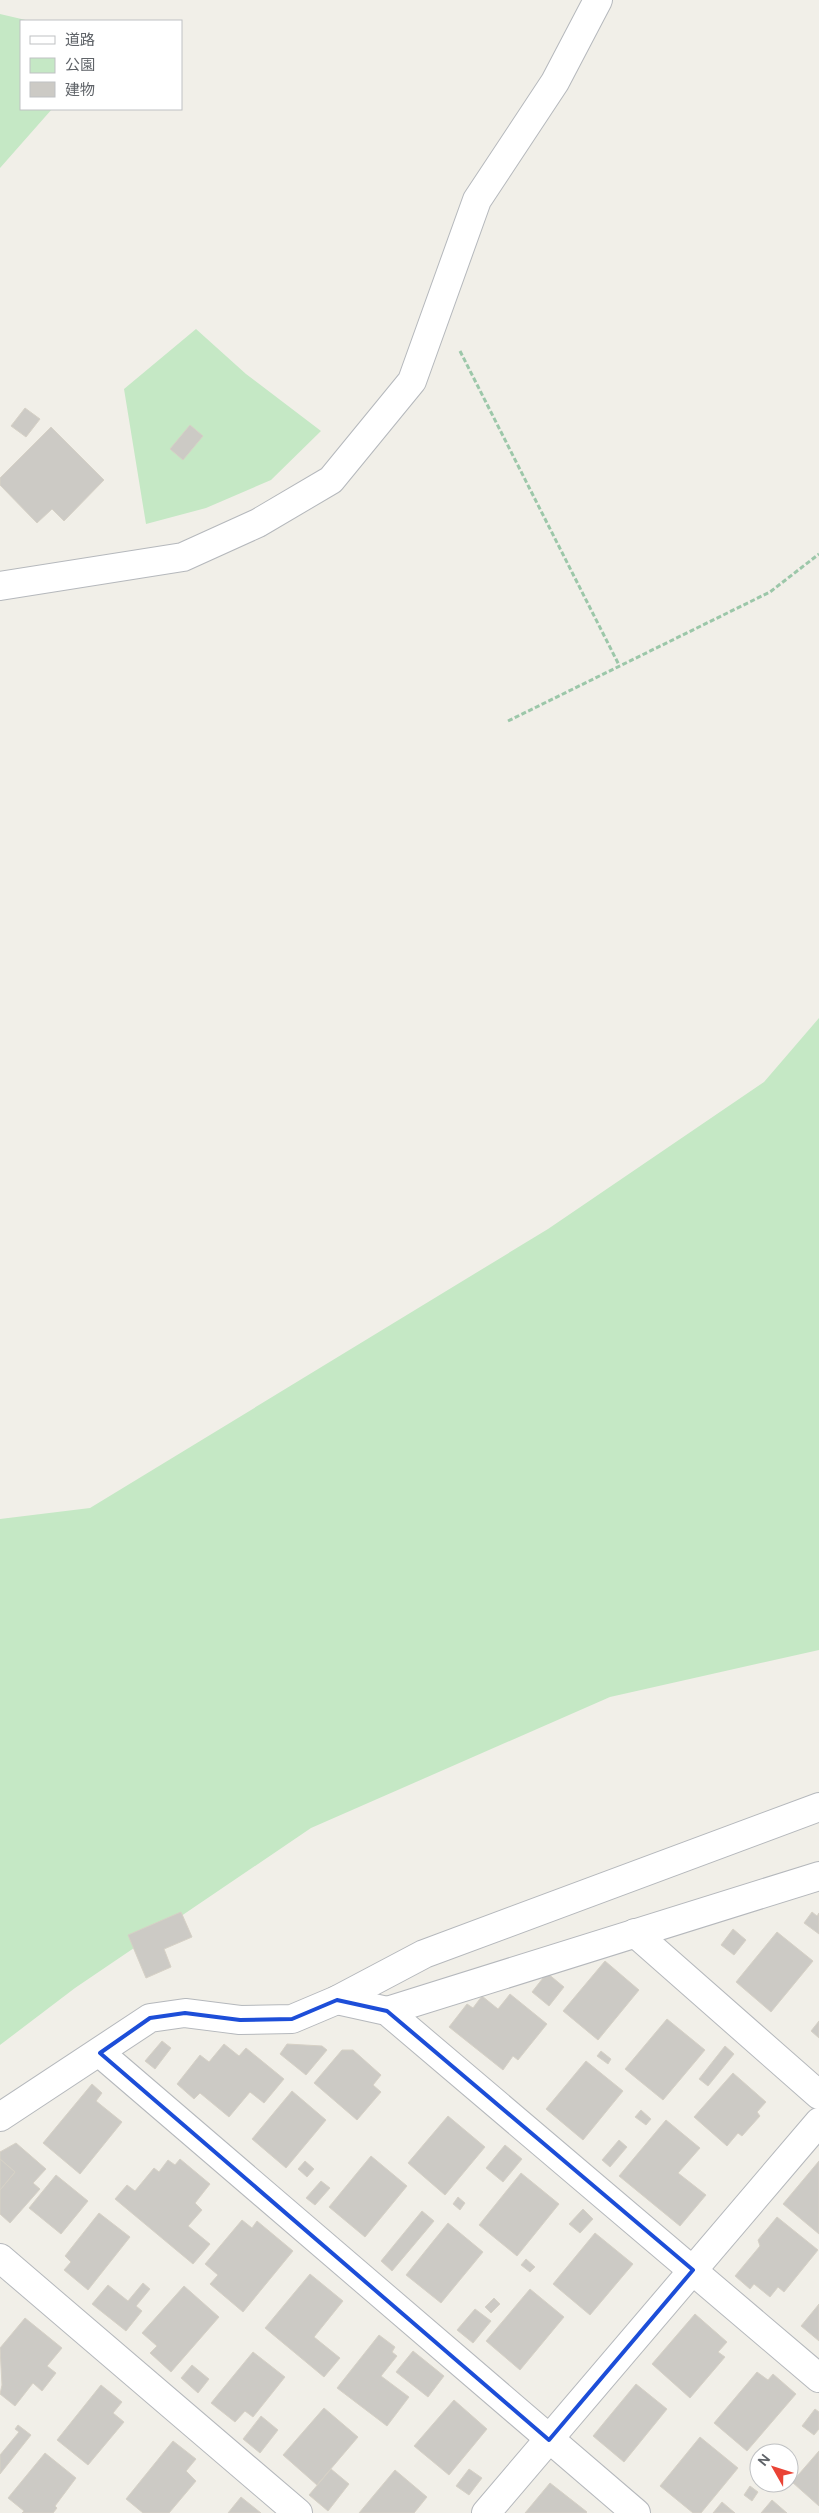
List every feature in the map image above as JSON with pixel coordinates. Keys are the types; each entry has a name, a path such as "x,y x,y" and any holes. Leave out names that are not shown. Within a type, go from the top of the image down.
{"street":[{"path":"0,586 183,557 258,523 331,480 412,381 476,200 555,82 598,0"},
{"path":"0,2117 150,2018 185,2013 240,2020 292,2019 337,2000 424,1954 819,1807"},
{"path":"387,2011 819,1876"},
{"path":"635,1933 819,2095"},
{"path":"337,2000 387,2011 819,2378"},
{"path":"100,2052 636,2513"},
{"path":"486,2513 819,2122"},
{"path":"0,2258 298,2513"}],"path":[{"path":"438,308 619,664"},
{"path":"508,721 619,664 770,592 819,554"}],"highlighted area":[{"path":"337,2000 387,2011 693,2270 549,2440 100,2053 150,2018 185,2013 240,2020 292,2019"}],"green space":[{"path":"0,14 26,20 20,20 20,110 51,110 0,168"},
{"path":"196,329 246,374 321,431 271,480 206,508 146,524 124,389"},
{"path":"819,1018 819,1650 610,1697 311,1828 75,1988 0,2045 0,1519 90,1508 548,1229 764,1082"}],"building":[{"path":"25,408 40,419 26,437 11,426"},
{"path":"190,425 203,436 183,460 170,449"},
{"path":"51,427 104,480 64,521 52,509 37,523 0,485 0,478"},
{"path":"181,1912 192,1937 164,1949 171,1967 146,1978 128,1935"},
{"path":"812,1912 817,1916 819,1913 819,1934 804,1923"},
{"path":"733,1929 746,1940 734,1955 721,1945"},
{"path":"777,1932 813,1961 771,2012 736,1982"},
{"path":"605,1961 639,1990 598,2040 563,2011"},
{"path":"547,1973 564,1987 549,2006 532,1992"},
{"path":"510,1994 547,2024 518,2060 513,2056 503,2070 449,2027 467,2004 473,2008 482,1996 498,2009"},
{"path":"667,2019 705,2050 663,2100 625,2069"},
{"path":"819,2021 819,2038 811,2031"},
{"path":"162,2041 171,2048 155,2069 145,2061"},
{"path":"224,2044 239,2056 246,2048 284,2079 264,2103 250,2092 229,2117 200,2093 194,2099 177,2084 200,2055 209,2062"},
{"path":"287,2044 322,2046 327,2050 306,2075 280,2054"},
{"path":"725,2046 734,2054 708,2086 699,2079"},
{"path":"342,2050 353,2050 381,2075 373,2085 381,2092 357,2120 314,2083"},
{"path":"601,2051 611,2059 608,2064 597,2056"},
{"path":"586,2061 623,2091 583,2140 546,2109"},
{"path":"733,2073 766,2102 757,2112 760,2116 742,2136 738,2133 727,2146 694,2117"},
{"path":"92,2084 102,2093 96,2101 122,2122 80,2174 43,2143"},
{"path":"292,2091 326,2120 286,2168 252,2139"},
{"path":"641,2110 651,2119 646,2125 635,2117"},
{"path":"448,2116 485,2147 445,2195 408,2163"},
{"path":"666,2120 700,2148 678,2173 706,2195 680,2226 619,2176"},
{"path":"619,2140 627,2147 610,2167 602,2160"},
{"path":"16,2143 46,2169 33,2183 40,2189 10,2223 0,2214 0,2190 15,2172 0,2159 0,2152"},
{"path":"505,2145 522,2159 503,2182 486,2168"},
{"path":"371,2156 407,2186 365,2237 329,2207"},
{"path":"0,2159 15,2172 0,2190"},
{"path":"180,2159 210,2184 195,2203 202,2210 188,2226 210,2244 193,2264 115,2199 127,2185 135,2191 154,2168 159,2172 168,2160 175,2165"},
{"path":"305,2161 314,2169 307,2177 298,2169"},
{"path":"819,2161 819,2234 783,2204"},
{"path":"521,2173 559,2204 517,2256 479,2225"},
{"path":"56,2175 88,2201 61,2234 29,2208"},
{"path":"321,2181 330,2188 315,2205 306,2198"},
{"path":"458,2197 465,2203 460,2210 453,2204"},
{"path":"583,2209 593,2219 580,2233 569,2224"},
{"path":"422,2211 434,2221 392,2271 381,2261"},
{"path":"99,2213 130,2237 88,2290 64,2270 71,2262 65,2256"},
{"path":"777,2217 818,2250 784,2292 778,2287 770,2297 754,2284 750,2289 735,2276 760,2246 758,2240"},
{"path":"242,2220 252,2228 257,2221 293,2251 243,2312 210,2284 218,2275 205,2264"},
{"path":"448,2223 483,2252 441,2303 406,2275"},
{"path":"595,2233 633,2264 590,2315 553,2284"},
{"path":"526,2259 535,2267 530,2272 521,2265"},
{"path":"310,2274 343,2301 314,2337 340,2358 324,2377 265,2328"},
{"path":"143,2283 150,2289 136,2306 142,2311 126,2331 92,2304 108,2285 128,2301"},
{"path":"184,2286 219,2317 171,2372 150,2353 157,2346 142,2333"},
{"path":"530,2289 564,2317 520,2370 486,2341"},
{"path":"494,2298 500,2304 491,2313 485,2307"},
{"path":"819,2304 819,2341 801,2326"},
{"path":"475,2309 491,2321 473,2343 457,2330"},
{"path":"695,2314 727,2342 718,2352 725,2357 690,2398 652,2364"},
{"path":"25,2318 62,2348 47,2366 56,2373 42,2391 33,2383 15,2406 0,2394 2,2385 0,2348"},
{"path":"379,2335 395,2347 392,2352 397,2356 381,2376 409,2397 387,2426 337,2388"},
{"path":"413,2351 444,2376 428,2397 396,2372"},
{"path":"253,2352 285,2377 253,2417 245,2411 235,2422 211,2403"},
{"path":"192,2365 209,2379 198,2393 181,2378"},
{"path":"757,2372 768,2380 773,2374 796,2394 754,2443 749,2443 747,2451 714,2423"},
{"path":"636,2384 667,2409 624,2462 593,2436"},
{"path":"101,2385 122,2402 113,2413 124,2422 88,2465 57,2440"},
{"path":"454,2400 487,2429 449,2475 414,2446"},
{"path":"324,2408 358,2437 317,2485 283,2455"},
{"path":"815,2409 819,2412 819,2429 814,2435 802,2426"},
{"path":"261,2416 278,2430 260,2453 243,2439"},
{"path":"18,2425 31,2435 0,2474 0,2455 19,2432 15,2429"},
{"path":"700,2437 738,2468 701,2513 693,2513 660,2486"},
{"path":"173,2441 196,2459 186,2471 196,2481 169,2513 143,2513 126,2499"},
{"path":"819,2451 819,2506 799,2488 799,2474"},
{"path":"45,2453 76,2478 55,2506 57,2508 53,2513 22,2513 24,2511 8,2498"},
{"path":"331,2469 349,2484 328,2511 309,2495"},
{"path":"469,2469 482,2478 469,2495 456,2486"},
{"path":"395,2470 427,2497 414,2513 359,2513"},
{"path":"550,2483 587,2512 525,2513"},
{"path":"749,2488 749,2493 757,2493 752,2501 744,2495"},
{"path":"241,2497 261,2513 228,2513"},
{"path":"772,2500 787,2513 761,2513"},
{"path":"722,2502 735,2513 713,2513"}]}
